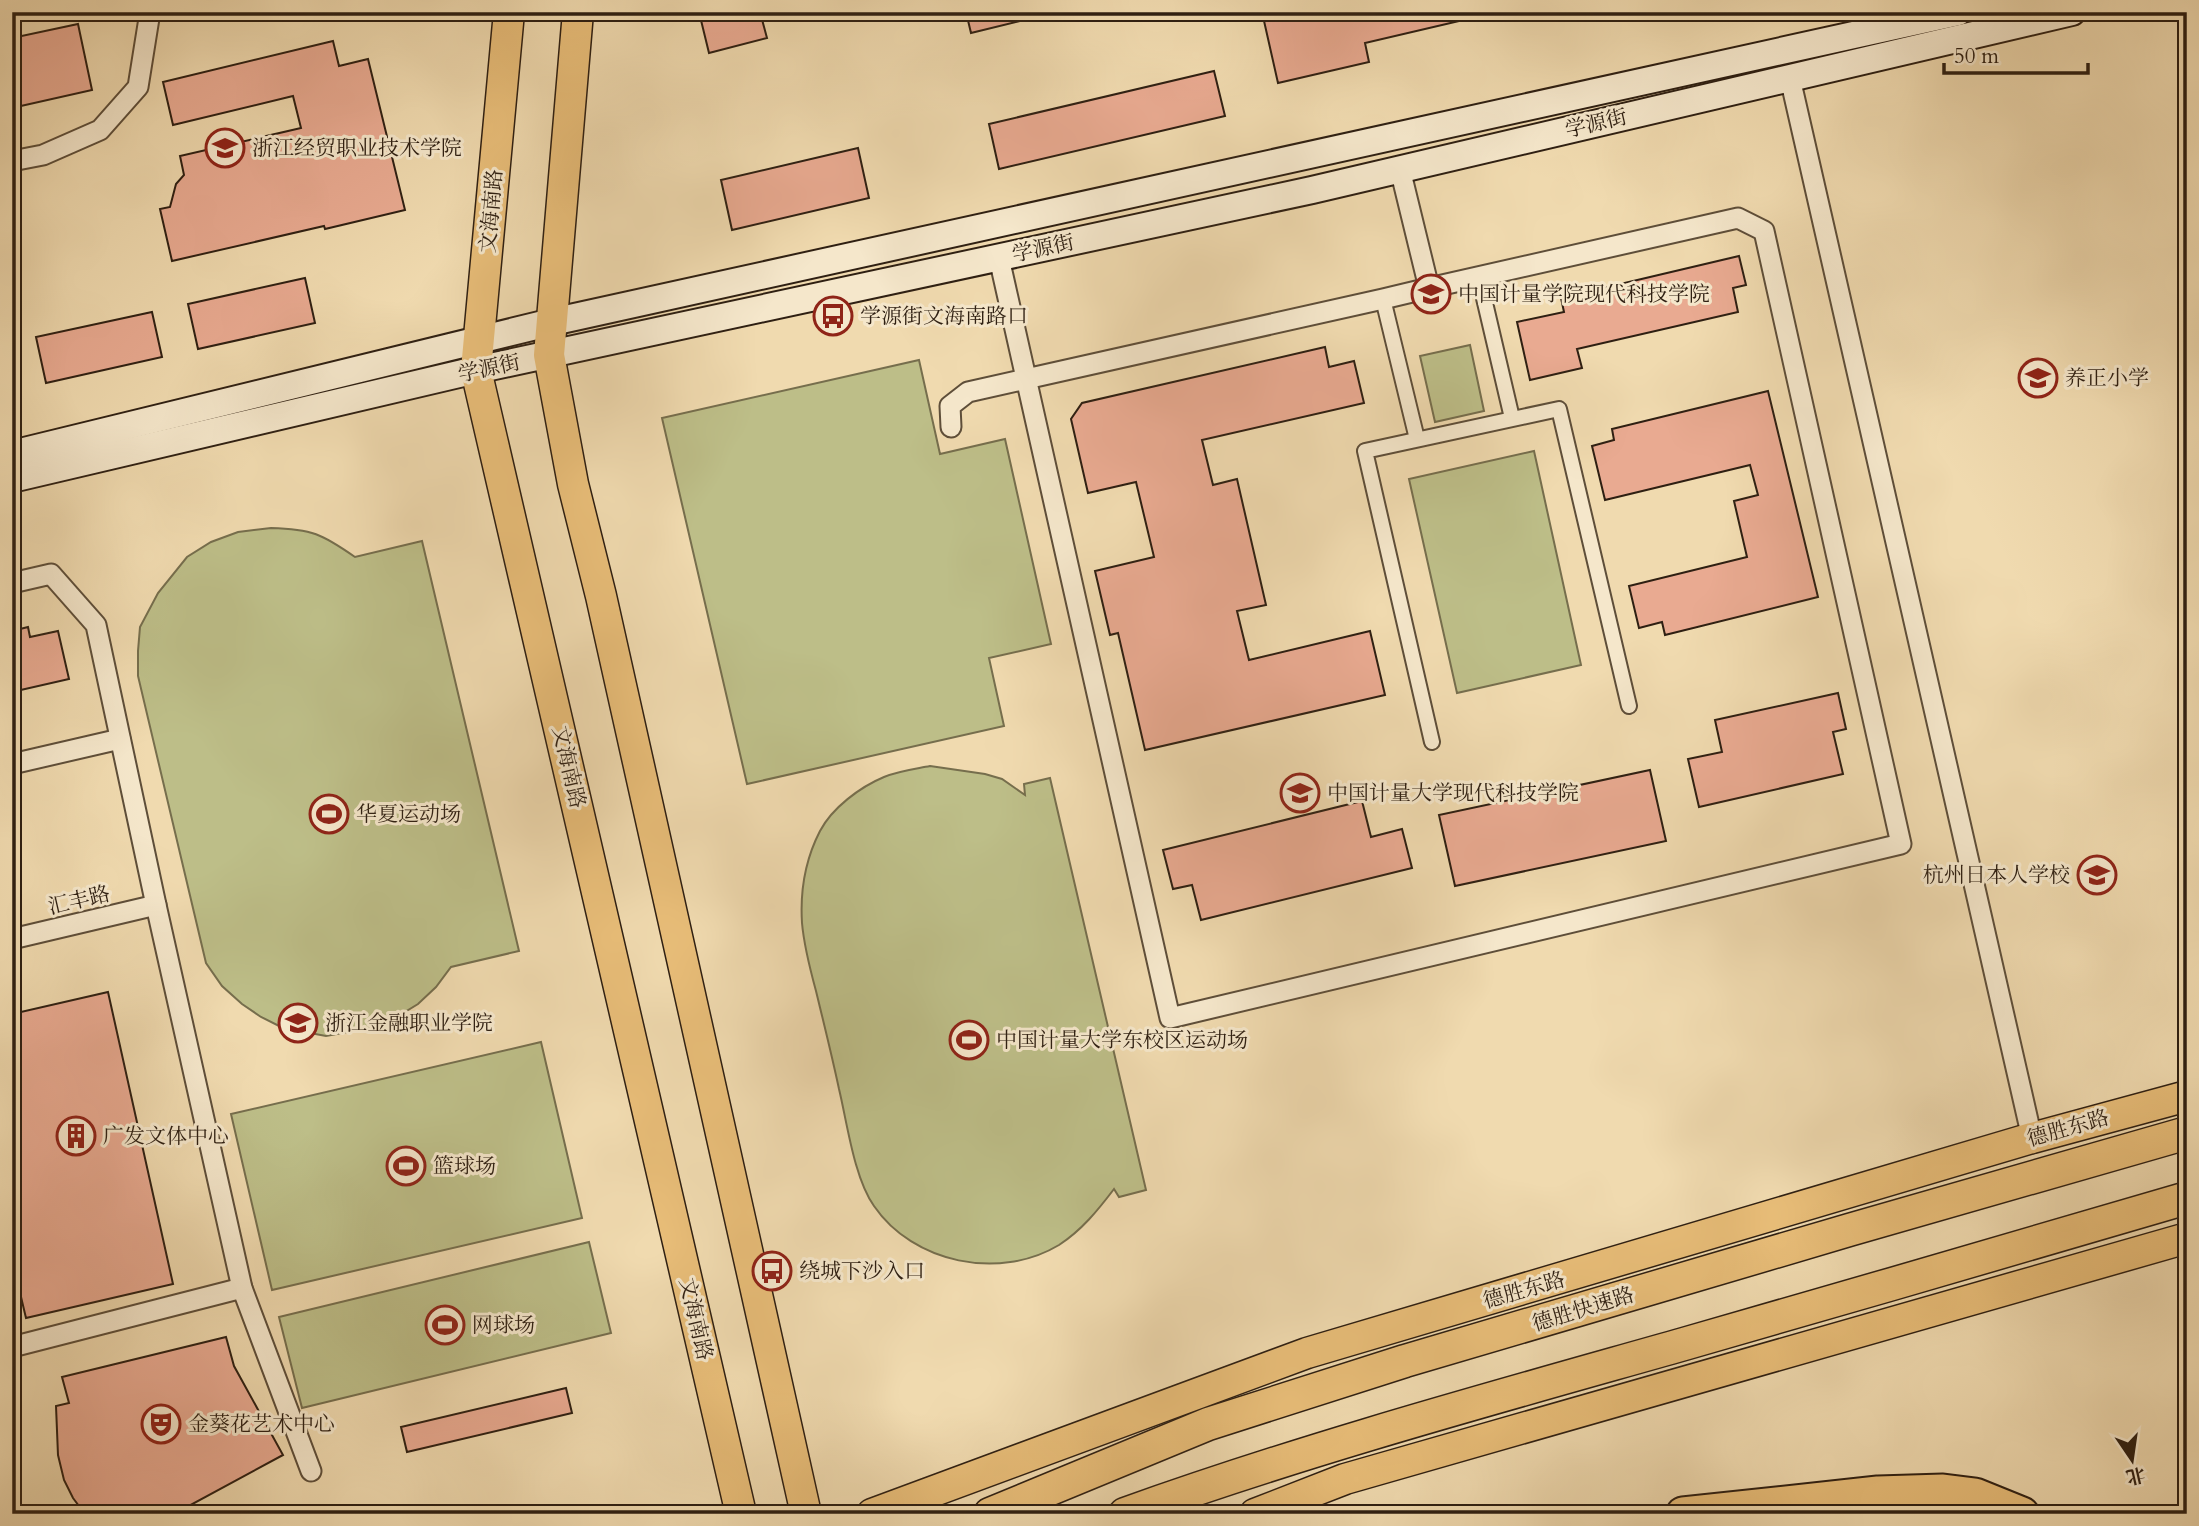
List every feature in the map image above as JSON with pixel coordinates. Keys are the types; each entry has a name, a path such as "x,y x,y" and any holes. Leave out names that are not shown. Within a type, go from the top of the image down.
{"highway":[{"name":"德胜快速路","path":"990,1514 1222,1420 1419,1357 2187,1133"},
{"path":"1125,1514 1217,1481 1402,1424 2187,1198"},
{"path":"1683,1514 1878,1493 1943,1490 1975,1495 2022,1514"}],"main road":[{"name":"文海南路","path":"509,12 476,370 741,1514"},
{"path":"578,12 549,355 573,484 601,596 806,1514"},
{"path":"12,454 552,322 1958,12"},
{"name":"学源街","path":"12,479 476,370 1400,169 2072,12"},
{"name":"德胜东路","path":"872,1514 1307,1353 2032,1138 2187,1096"},
{"path":"2134,1253 2187,1227"},
{"path":"1255,1514 1345,1479 2187,1238"}],"street":[{"path":"12,161 43,155 100,130 138,87 150,12"},
{"path":"1790,78 2032,1138"},
{"path":"1400,169 1429,288"},
{"path":"951,427 950,405 968,392 1026,379 1383,299 1738,218 1764,231 1901,844 1170,1018 1026,379 999,258"},
{"path":"1479,277 1512,418"},
{"path":"1383,299 1417,439"},
{"path":"1432,742 1365,451 1559,408 1629,706"},
{"path":"12,583 51,574 96,625 242,1288 311,1471"},
{"path":"12,764 120,739"},
{"name":"汇丰路","path":"12,939 156,905"},
{"path":"12,1347 242,1288"}],"green space":[{"path":"1470,345 1484,411 1435,422 1420,356"},
{"path":"919,360 940,454 1005,439 1051,644 989,658 1004,726 747,784 662,418"},
{"path":"1534,451 1581,665 1457,693 1409,479"},
{"name":"华夏运动场","path":"271,528 316,534 355,557 422,541 519,951 451,967 436,987 418,1004 395,1018 370,1028 326,1036 283,1028 261,1017 222,986 206,963 138,676 140,627 158,593 187,557 211,542 238,532"},
{"name":"中国计量大学东校区运动场","path":"930,766 1002,779 1025,795 1024,784 1050,778 1146,1190 1119,1197 1114,1189 1089,1219 1059,1245 1035,1256 1010,1262 984,1264 934,1253 891,1226 874,1206 861,1181 852,1149 804,940 803,887 811,853 825,822 856,792 875,781 895,773"},
{"name":"篮球场","path":"541,1042 582,1218 272,1290 231,1114"},
{"name":"网球场","path":"589,1242 611,1333 302,1408 279,1317"}],"building":[{"path":"699,12 760,12 767,38 709,53"},
{"path":"966,12 1031,12 1032,18 971,33"},
{"path":"1262,12 1471,12 1472,18 1365,43 1369,62 1278,83"},
{"path":"78,24 92,90 12,108 12,38"},
{"path":"333,41 339,66 368,59 405,210 172,261 160,209 170,207 176,184 184,175 180,156 301,128 293,96 173,125 163,82"},
{"path":"1214,71 1225,116 999,169 989,124"},
{"path":"858,148 869,198 732,230 721,180"},
{"path":"1739,256 1746,285 1733,288 1738,312 1577,349 1582,368 1530,380 1517,322 1564,312 1561,298"},
{"path":"305,278 315,323 198,349 188,304"},
{"path":"152,312 162,357 46,383 36,337"},
{"path":"1325,347 1329,367 1354,361 1364,403 1202,440 1213,485 1237,479 1266,605 1237,611 1249,660 1370,631 1385,695 1145,750 1118,633 1110,635 1095,571 1154,557 1136,482 1088,493 1071,419 1082,403"},
{"path":"1768,391 1818,597 1665,635 1662,622 1639,628 1629,586 1747,557 1734,501 1758,495 1750,465 1605,500 1592,446 1614,440 1612,429"},
{"path":"28,627 30,637 58,631 69,679 12,692 12,631"},
{"path":"1838,693 1846,729 1833,732 1843,774 1699,807 1688,759 1722,752 1715,720"},
{"path":"1650,770 1666,841 1455,886 1439,815"},
{"path":"1362,801 1371,837 1402,829 1412,868 1201,920 1192,885 1173,889 1163,850"},
{"name":"广发文体中心","path":"108,992 173,1284 26,1318 12,1259 12,1014"},
{"name":"金葵花艺术中心","path":"226,1337 234,1366 283,1455 174,1514 85,1514 64,1480 58,1455 56,1406 69,1403 62,1377"},
{"path":"566,1388 572,1413 407,1452 401,1427"}],"place":[{"name":"浙江经贸职业技术学院","path":"225,148"},
{"name":"中国计量学院现代科技学院","path":"1431,294"},
{"name":"学源街文海南路口","path":"833,316"},
{"name":"养正小学","path":"2038,378"},
{"name":"中国计量大学现代科技学院","path":"1300,793"},
{"name":"华夏运动场","path":"329,814"},
{"name":"杭州日本人学校","path":"2097,875"},
{"name":"浙江金融职业学院","path":"298,1023"},
{"name":"中国计量大学东校区运动场","path":"969,1040"},
{"name":"广发文体中心","path":"76,1136"},
{"name":"篮球场","path":"406,1166"},
{"name":"绕城下沙入口","path":"772,1271"},
{"name":"网球场","path":"445,1325"},
{"name":"金葵花艺术中心","path":"161,1424"}]}
